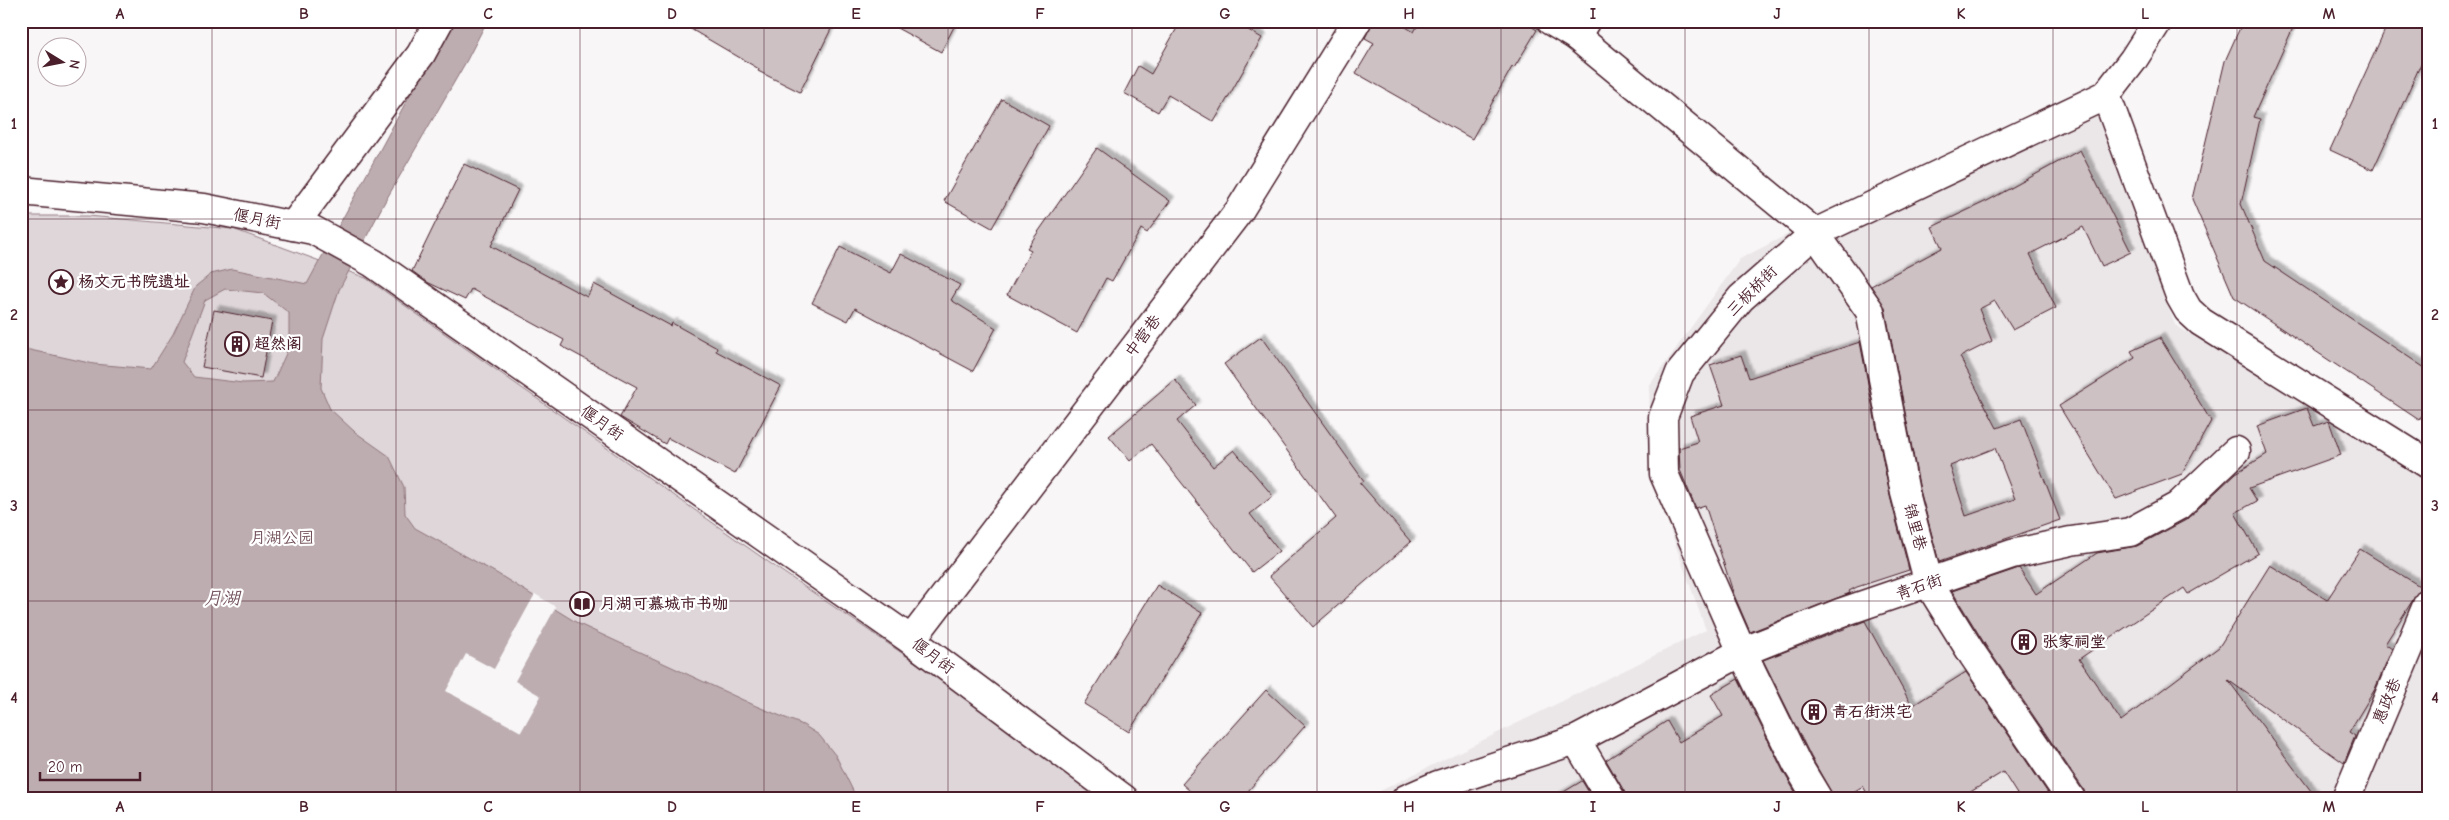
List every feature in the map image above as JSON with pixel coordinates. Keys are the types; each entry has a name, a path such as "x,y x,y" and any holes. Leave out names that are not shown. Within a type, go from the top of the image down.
{"street":[{"path":"303,228 421,54 439,21"},
{"name":"中营巷","path":"911,640 1238,211 1357,21"},
{"path":"1551,21 1581,29"},
{"path":"2158,21 2133,60 2106,95 2180,296 2188,310 2201,322 2428,464"},
{"name":"锦里巷","path":"1581,29 1815,233 1870,311 1906,493 1929,584 1973,655 2071,799"},
{"name":"三板桥街","path":"1742,652 1664,474 1663,416 1680,373 1741,298 1815,233 2106,95"},
{"name":"偃月街","path":"21,191 204,208 303,228 373,263 911,640 1124,799"},
{"name":"青石街","path":"1406,799 1438,785 1576,740 1742,652 1840,613 2012,554 2071,541 2130,532 2178,506 2236,451"},
{"name":"惠政巷","path":"2346,799 2428,603"},
{"path":"1742,652 1796,764 1818,799"},
{"path":"1576,740 1611,799"}],"shaded area":[{"path":"2086,87 2175,325 2428,476 2428,799 1364,799 1706,630 1652,479 1649,386 1740,259 1860,197"}],"green space":[{"name":"月湖","path":"21,216 88,216 233,229 366,278 777,568 1074,770 1109,799 21,799"}],"water":[{"name":"月湖","path":"450,21 487,21 467,60 383,205 339,290 323,339 321,388 330,409 355,432 389,456 404,487 405,514 415,528 498,574 579,624 756,706 803,725 819,735 836,756 857,799 21,799 21,348 94,364 151,369 173,334 196,286 211,274 232,269 307,284","holes":["225,289 263,293 289,313 289,347 273,382 243,383 194,377 182,362 205,300"]}],"pier":[{"path":"535,594 556,607 515,681 541,696 521,732 446,691 466,654 494,669"}],"building":[{"path":"677,21 835,21 800,92 758,71 759,69"},
{"path":"884,21 957,21 941,52"},
{"path":"1181,21 1233,21 1262,38 1214,122 1168,95 1158,112 1124,93 1138,66 1151,74"},
{"path":"1373,21 1396,21 1414,32 1420,21 1523,21 1537,30 1514,68 1512,67 1472,139 1356,73 1374,43 1365,38"},
{"path":"2243,21 2296,21 2253,117 2260,119 2241,204 2265,261 2428,370 2428,406 2419,420 2234,297 2192,199 2225,61"},
{"path":"2389,21 2428,21 2428,48 2373,170 2330,150"},
{"path":"1002,99 1049,126 992,228 944,201"},
{"path":"1097,148 1170,201 1147,233 1141,229 1112,281 1106,278 1077,333 1007,295 1031,250 1027,248"},
{"path":"2080,150 2131,252 2102,266 2083,227 2030,254 2056,308 2013,330 1995,301 1979,309 1992,341 1960,357 1997,428 2021,419 2060,520 1939,562 1920,490 1885,308 1871,286 1942,248 1932,227 1989,200","holes":["1995,448 2015,499 1966,516 1950,466"]},
{"path":"464,164 518,190 491,246 587,297 594,284 671,326 672,323 717,348 716,351 781,386 735,474 668,438 665,444 620,417 637,387 561,346 564,340 471,289 465,300 427,282 412,271"},
{"path":"840,247 891,273 901,254 960,285 951,300 996,328 973,371 855,308 848,321 812,303"},
{"name":"超然阁","path":"214,310 272,321 261,378 202,367"},
{"path":"1261,337 1364,481 1360,483 1411,542 1313,627 1269,576 1336,518 1224,364"},
{"path":"2160,338 2211,421 2182,474 2116,499 2059,406 2135,358 2131,351"},
{"path":"1860,342 1890,496 1909,570 1857,587 1849,591 1850,593 1750,632 1734,595 1705,505 1696,508 1680,470 1679,448 1698,442 1690,416 1724,405 1710,365 1741,355 1749,378"},
{"path":"1175,380 1196,405 1177,421 1213,467 1234,450 1273,496 1250,514 1279,551 1252,572 1151,444 1130,461 1109,436"},
{"path":"2307,408 2314,426 2329,421 2341,455 2249,488 2257,501 2235,513 2258,553 2188,594 2184,588 2079,659 2121,721 2219,647 2270,565 2327,600 2360,549 2421,587 2385,644 2392,649 2375,689 2349,732 2355,736 2344,763 2228,680 2317,799 2086,799 2084,790 1986,646 1952,591 2019,568 2036,594 2097,553 2137,546 2186,520 2236,473 2267,454 2257,426"},
{"path":"1157,585 1202,613 1129,732 1084,704"},
{"path":"1865,621 1912,706 1966,672 2052,799 2020,799 2003,772 1959,799 1870,799 1863,786 1842,799 1835,799 1811,757 1763,660"},
{"path":"1738,679 1783,771 1797,795 1792,799 1627,799 1606,760 1667,721 1679,742 1723,716 1711,695"},
{"path":"1266,690 1305,726 1241,799 1199,799 1182,784"},
{"path":"1582,781 1593,799 1552,799"}],"place":[{"name":"杨文元书院遗址","path":"61,282"},
{"name":"超然阁","path":"237,344"},
{"name":"月湖可慕城市书咖","path":"582,604"},
{"name":"张家祠堂","path":"2024,642"},
{"name":"青石街洪宅","path":"1814,712"}],"park label":[{"name":"月湖公园","path":"282,538"}]}
